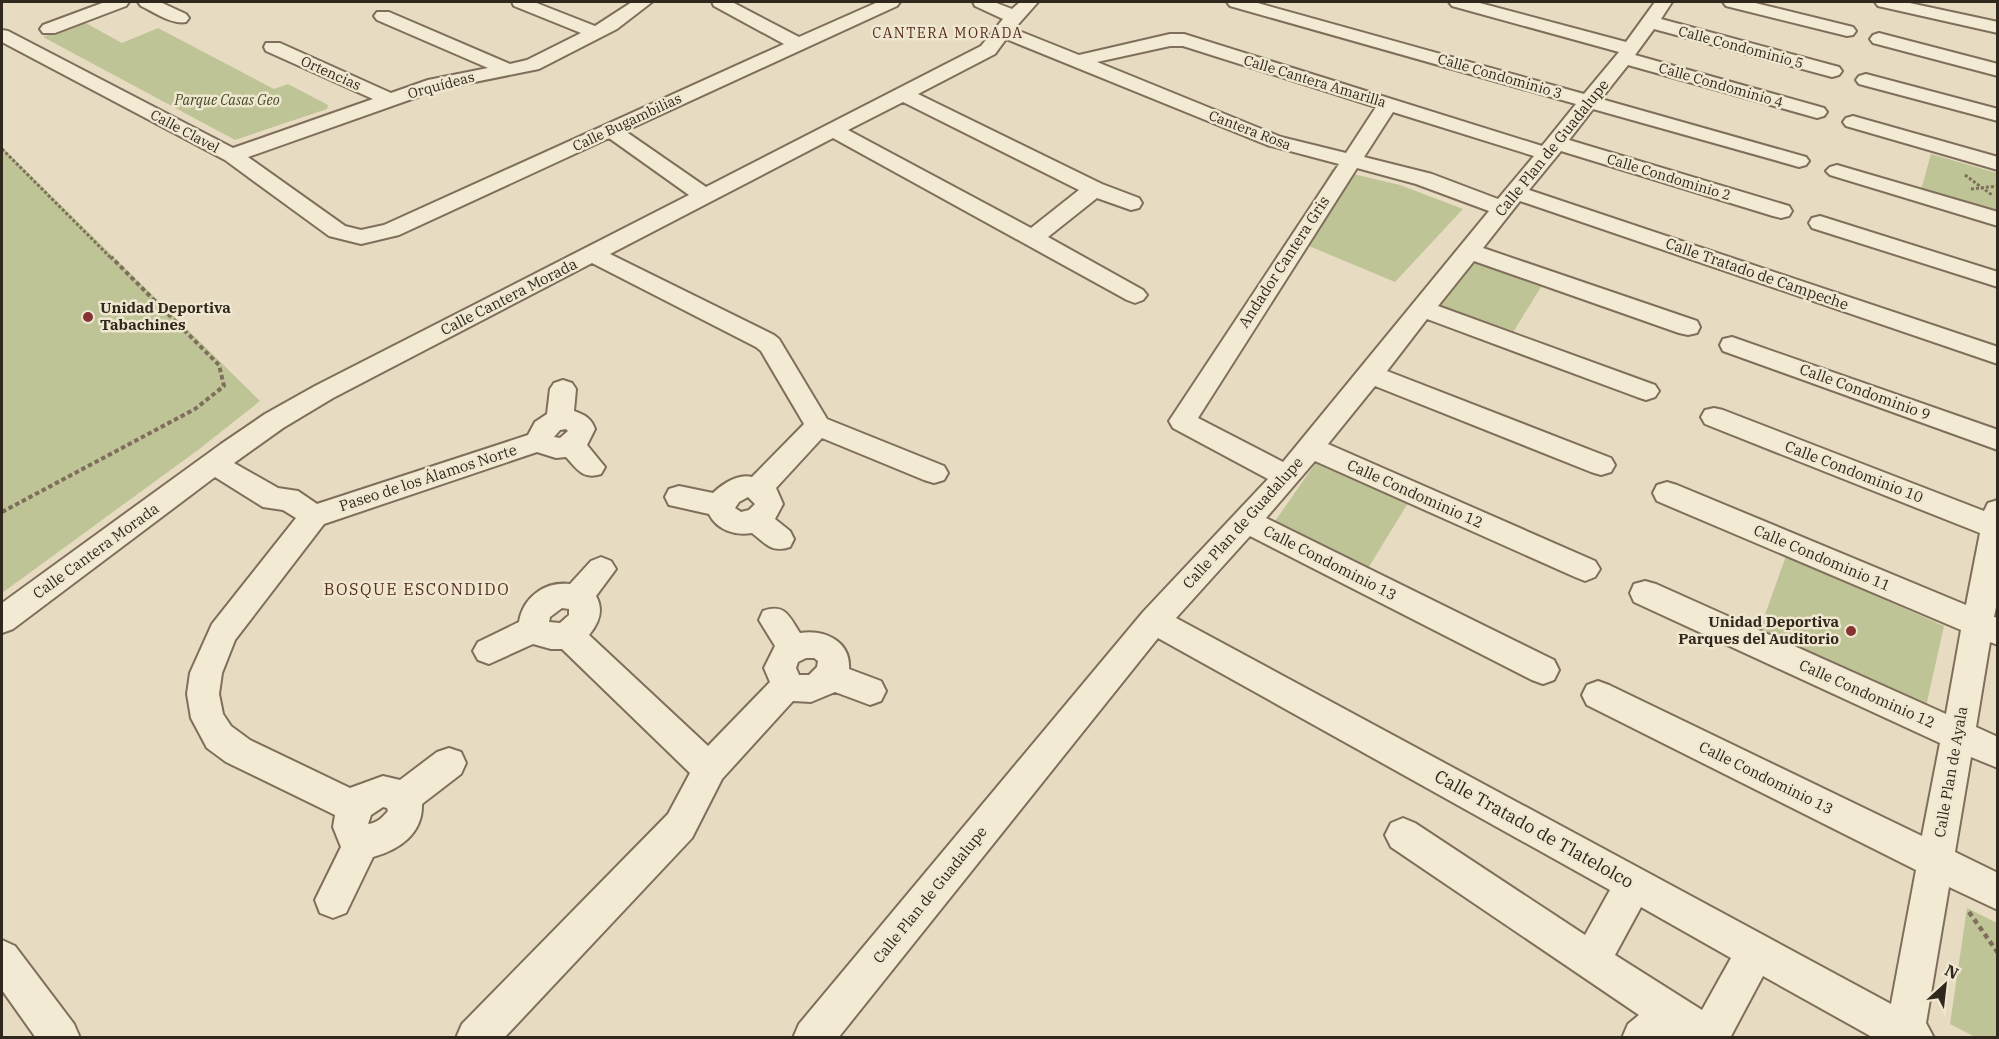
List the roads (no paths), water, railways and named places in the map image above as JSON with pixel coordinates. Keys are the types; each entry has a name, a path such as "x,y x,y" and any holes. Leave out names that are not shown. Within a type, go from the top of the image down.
{"street":[{"path":"49,29 120,2"},
{"path":"147,2 180,18"},
{"path":"520,2 596,33"},
{"name":"Orquídeas","path":"232,156 390,99 454,79 532,65 596,33 643,2"},
{"path":"720,2 799,44"},
{"name":"Calle Bugambilias","path":"361,237 391,230 891,2"},
{"name":"Cantera Rosa","path":"981,2 1016,17 1078,61 1259,136 1349,162 1511,201"},
{"name":"Calle Condominio 3","path":"1236,2 1799,161"},
{"name":"Calle Condominio 4","path":"1458,2 1817,112"},
{"path":"1732,2 1847,31"},
{"path":"1884,2 1998,28"},
{"name":"Calle Plan de Guadalupe","path":"813,1038 1154,621 1287,477 1590,102 1628,54 1657,12"},
{"name":"Calle Condominio 5","path":"1657,12 1832,71"},
{"path":"383,16 509,70"},
{"name":"Calle Cantera Morada","path":"2,620 274,421 324,392 988,50 1016,17"},
{"name":"Calle Clavel","path":"2,35 232,156 337,231 361,237"},
{"path":"1879,39 1998,70"},
{"name":"Calle Cantera Amarilla","path":"1078,61 1170,40 1184,40 1388,104 1553,148"},
{"name":"Ortencias","path":"273,47 390,99"},
{"path":"1866,80 1998,115"},
{"path":"903,94 1094,189 1131,203"},
{"name":"Andador Cantera Gris","path":"1287,477 1182,422 1388,104"},
{"path":"1853,122 1998,164"},
{"path":"611,130 705,196"},
{"path":"833,130 1135,295"},
{"name":"Calle Condominio 2","path":"1553,148 1781,211"},
{"path":"1837,171 1998,219"},
{"path":"1033,238 1094,189"},
{"name":"Calle Tratado de Campeche","path":"1511,201 1998,356"},
{"path":"1820,223 1998,280"},
{"path":"1469,251 1688,327"},
{"path":"592,254 765,341 770,345 818,426 934,473"},
{"path":"1423,309 1646,391"},
{"name":"Calle Condominio 9","path":"1732,345 1998,440"},
{"path":"1370,374 1601,465"},
{"path":"560,420 563,389"},
{"name":"Calle Condominio 10","path":"1714,417 1997,522"},
{"path":"560,420 575,421 582,429 578,440 571,445 547,447 541,441 542,432 546,427 560,420"},
{"path":"759,488 818,426"},
{"name":"Paseo de los Álamos Norte","path":"314,516 541,441"},
{"path":"571,445 591,467"},
{"name":"Calle Condominio 12","path":"1311,447 1585,569"},
{"path":"223,458 273,499 288,499 314,516 224,633 206,673 203,694 207,718 219,737 359,825 377,840 388,835 404,818 406,808 403,798 448,763"},
{"path":"747,486 759,488 767,494 770,503 766,513 756,520 746,523 728,519 722,513 725,496 735,489 747,486"},
{"name":"Calle Condominio 11","path":"1666,493 1987,628"},
{"path":"679,497 722,506"},
{"path":"756,520 780,539"},
{"name":"Calle Condominio 13","path":"1245,520 1543,670"},
{"name":"Calle Plan de Ayala","path":"1909,1035 1935,861 1958,735 1987,628 1997,522"},
{"path":"577,597 601,568"},
{"name":"Calle Condominio 12","path":"1645,593 1958,735"},
{"path":"558,595 577,597 586,606 586,616 581,625 568,635 555,638 543,636 534,628 533,618 542,603 558,595"},
{"path":"774,620 793,648"},
{"name":"Calle Tratado de Tlatelolco","path":"1154,621 1909,1035"},
{"path":"489,651 534,628"},
{"path":"568,635 709,770"},
{"path":"802,645 821,646 832,656 834,666 831,676 819,687 807,690 787,684 780,668 787,653 793,648 802,645"},
{"path":"831,676 870,690"},
{"path":"476,1038 681,826 709,770 787,684"},
{"name":"Calle Condominio 13","path":"1598,695 1935,861"},
{"path":"1958,735 1998,753"},
{"path":"333,900 359,825"},
{"path":"1402,835 1704,1034 1711,1033 1756,951"},
{"path":"1935,861 1998,892"},
{"path":"1591,961 1634,884"},
{"path":"2,959 60,1038"},
{"path":"1642,1038 1672,1013"}],"place":[{"name":"Unidad Deportiva Tabachines","path":"88,317"},
{"name":"Unidad Deportiva Parques del Auditorio","path":"1851,631"}],"district":[{"name":"CANTERA MORADA","path":"948,33"},
{"name":"BOSQUE ESCONDIDO","path":"417,589"}],"park label":[{"name":"Parque Casas Geo","path":"227,100"}]}
